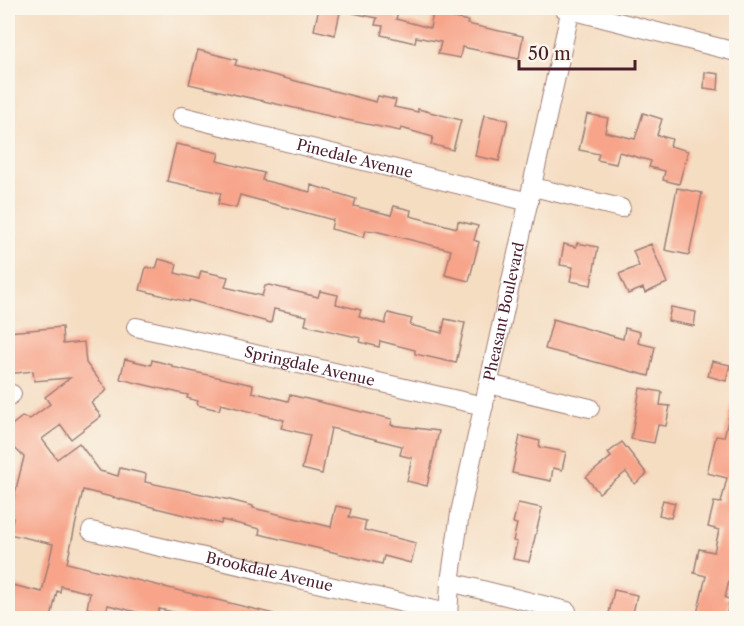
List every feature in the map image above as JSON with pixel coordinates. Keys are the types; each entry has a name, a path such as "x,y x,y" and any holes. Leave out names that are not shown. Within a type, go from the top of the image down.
{"street":[{"path":"568,9 736,52"},
{"name":"Pheasant Boulevard","path":"448,616 450,582 460,513 531,195 568,9"},
{"name":"Pinedale Avenue","path":"183,116 531,195 621,208"},
{"name":"Springdale Avenue","path":"136,327 484,406"},
{"path":"489,384 590,408"},
{"name":"Brookdale Avenue","path":"91,531 448,616"},
{"path":"450,582 567,611"}],"building":[{"path":"319,8 341,8 335,35 314,30"},
{"path":"353,8 399,8 396,19 430,28 433,13 468,21 467,24 523,36 519,59 462,47 460,58 438,54 441,42 416,37 415,43 381,35 383,26 375,25 377,18 353,13"},
{"path":"198,50 237,60 235,65 376,102 378,96 396,100 394,107 418,112 418,109 461,120 453,150 431,144 433,137 401,128 400,131 347,120 189,84"},
{"path":"705,72 719,74 718,90 704,88"},
{"path":"643,113 662,119 657,135 672,139 670,146 688,151 679,184 663,180 665,171 649,167 651,161 619,152 616,164 597,160 599,154 579,150 587,114 608,118 605,132 635,139"},
{"path":"484,115 508,120 499,161 475,156"},
{"path":"176,144 219,153 217,161 264,173 262,180 310,192 311,185 356,199 354,206 391,215 394,206 411,210 410,216 457,228 458,221 478,226 474,240 479,242 469,281 445,275 451,250 375,231 366,230 364,237 331,229 333,220 240,195 236,208 218,204 221,193 167,181"},
{"path":"677,188 702,193 689,255 665,250"},
{"path":"577,243 598,247 591,285 570,281 573,267 560,265 564,244 576,247"},
{"path":"651,244 667,283 645,293 643,288 628,294 619,274 639,266 633,251"},
{"path":"159,259 177,264 175,273 199,279 201,271 228,277 225,287 262,296 265,286 269,285 318,297 320,291 338,295 336,304 361,310 359,317 385,324 388,313 412,319 410,325 442,333 445,319 465,323 456,363 415,354 415,350 380,341 379,347 360,342 361,338 305,325 307,316 274,309 271,323 189,300 188,302 140,290 146,267 156,269"},
{"path":"671,307 696,312 694,326 668,321"},
{"path":"553,319 623,339 625,328 640,332 638,343 655,347 649,376 545,349"},
{"path":"62,327 63,344 84,342 86,363 107,390 91,403 101,416 71,439 61,425 42,439 57,459 79,443 100,471 118,476 120,468 146,474 145,482 230,500 331,527 336,506 351,509 349,517 366,521 364,530 416,543 411,563 384,556 382,564 259,534 260,529 222,520 221,524 83,490 67,563 274,614 273,618 200,618 159,609 157,617 108,605 106,612 87,608 90,593 61,586 60,592 57,591 51,618 8,618 8,584 42,592 53,544 9,534 13,518 9,517 24,457 8,442 8,428 22,417 30,419 50,404 45,397 70,378 34,381 33,371 8,374 8,332"},
{"path":"125,359 151,365 152,360 172,365 172,367 253,385 252,392 288,401 290,395 392,419 391,425 439,431 427,486 407,481 412,458 400,455 402,446 331,428 322,474 302,469 310,435 281,428 284,420 221,404 219,410 197,405 198,401 187,398 188,395 120,379"},
{"path":"712,361 730,365 726,381 708,376"},
{"path":"640,388 662,392 660,405 670,406 666,426 658,425 654,443 631,439"},
{"path":"732,404 736,405 736,551 725,598 730,599 726,618 696,618 706,576 694,573 699,549 714,552 719,530 708,527 714,502 721,503 727,478 707,473 716,436 724,437"},
{"path":"520,436 540,441 539,447 566,452 562,470 553,468 551,481 512,473"},
{"path":"622,442 647,474 635,484 626,472 599,493 586,477 611,457 608,453"},
{"path":"663,500 675,503 671,518 659,515"},
{"path":"518,503 542,508 529,562 513,559 517,542 513,541 517,524 513,523"},
{"path":"614,590 637,595 632,618 608,618"}]}
